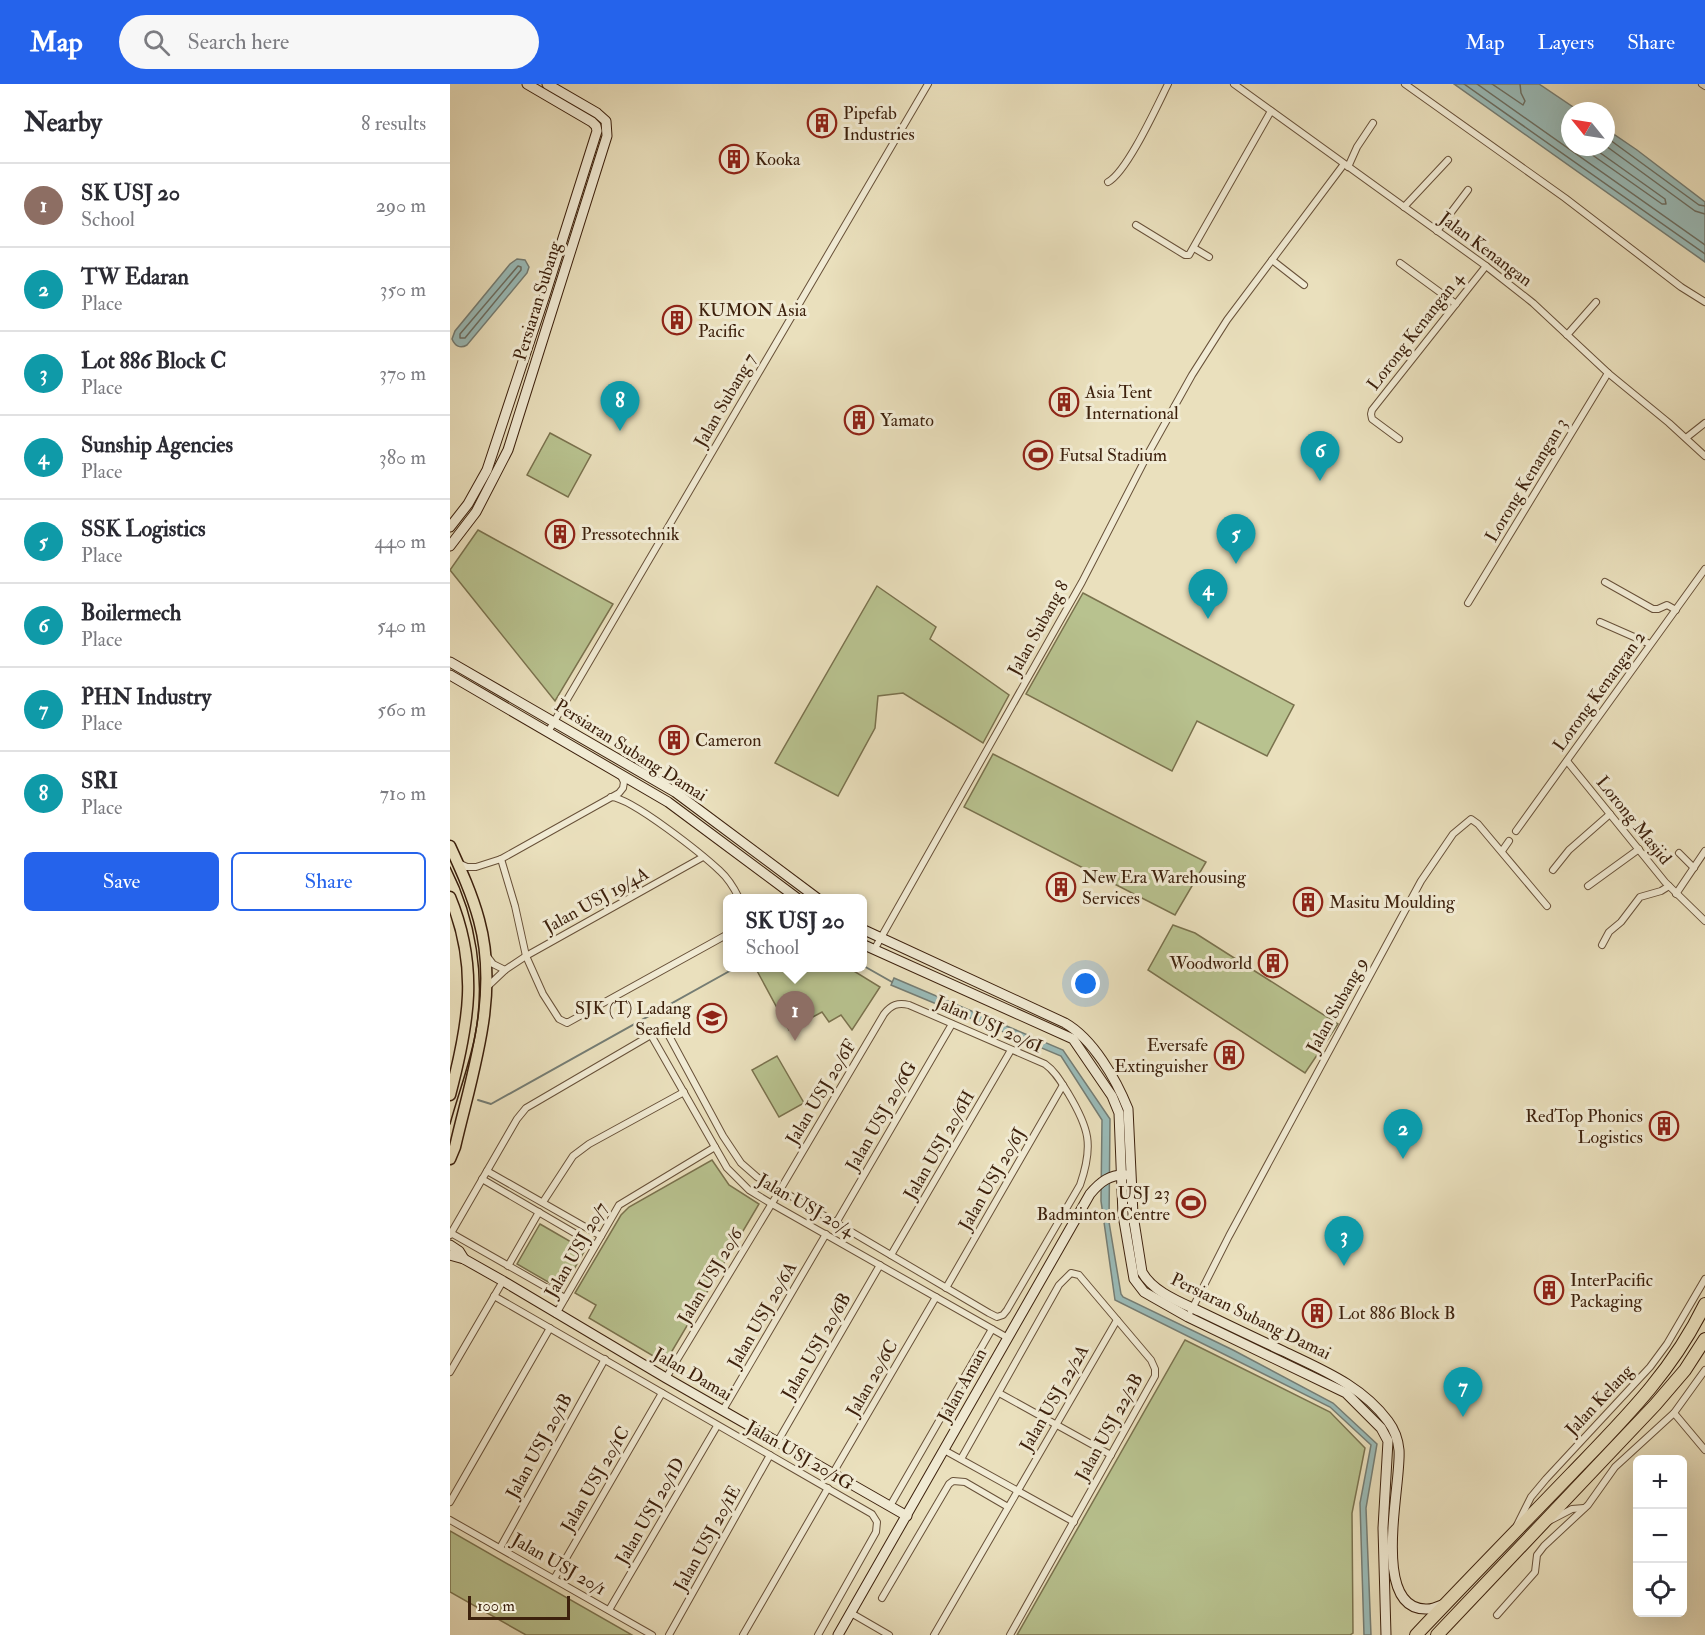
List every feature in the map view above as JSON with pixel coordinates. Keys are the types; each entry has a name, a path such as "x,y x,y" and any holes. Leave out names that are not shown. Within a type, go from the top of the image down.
{"highway":[{"path":"1416,1635 1656,1383 1679,1352 1705,1304"},
{"path":"1437,1635 1663,1397 1705,1339"}],"main road":[{"path":"450,846 480,921 487,987 484,1021 455,1147 450,1159"},
{"path":"450,897 465,942 469,993 466,1024 450,1095"}],"street":[{"name":"Persiaran Subang","path":"450,528 468,504 487,470 597,131 592,122 527,84"},
{"name":"Persiaran Subang","path":"450,546 476,512 498,471 513,434 607,130 606,121 597,113 547,84"},
{"name":"Jalan Subang 7","path":"548,732 928,84"},
{"path":"1108,182 1116,177 1127,161 1168,84"},
{"name":"Jalan Kenangan","path":"1234,84 1486,266 1533,303 1608,373 1705,456"},
{"path":"1404,84 1566,198 1681,287 1705,302"},
{"path":"1136,225 1185,255 1189,255 1271,111"},
{"name":"Jalan Subang 8","path":"874,950 1082,582 1161,430 1227,320 1346,165 1373,123"},
{"path":"1404,207 1448,160"},
{"path":"1437,231 1468,190"},
{"path":"1194,248 1209,257"},
{"path":"1272,260 1304,285"},
{"path":"1400,263 1456,304"},
{"name":"Lorong Kenangan 4","path":"1400,439 1372,419 1372,410 1486,266"},
{"path":"1567,335 1596,302"},
{"name":"Lorong Kenangan 3","path":"1468,603 1608,373"},
{"path":"1686,438 1705,423"},
{"path":"501,431 513,434"},
{"name":"Lorong Kenangan 2","path":"1516,831 1705,569"},
{"path":"1605,582 1653,609 1667,605 1676,610"},
{"path":"1600,622 1650,644"},
{"name":"Persiaran Subang Damai","path":"450,662 675,792 812,894"},
{"name":"Persiaran Subang Damai","path":"450,675 668,802 792,894"},
{"name":"Lorong Masjid","path":"1567,761 1669,886 1705,921"},
{"path":"458,863 467,867 476,867 501,859 611,797 623,788 624,779 616,772"},
{"path":"611,797 626,801 703,857 732,884 737,894"},
{"path":"1552,870 1569,849 1610,814"},
{"name":"Jalan Subang 9","path":"1190,1312 1421,881 1453,834 1471,819 1483,829 1547,906"},
{"path":"1502,851 1509,841"},
{"path":"1588,886 1639,849"},
{"path":"1676,894 1705,851"},
{"path":"1679,853 1694,868"},
{"name":"Jalan USJ 19/4A","path":"487,987 505,970 526,956 703,857"},
{"path":"501,859 515,906 526,956 543,994 559,1019 567,1023 723,937"},
{"path":"1602,945 1640,897 1661,891 1669,886"},
{"name":"Persiaran Subang Damai","path":"867,932 1079,1031 1122,1094 1128,1109 1123,1175"},
{"name":"Persiaran Subang Damai","path":"867,946 1073,1039 1112,1096 1119,1113 1123,1175 1133,1215 1142,1272 1151,1286 1190,1312 1346,1393 1381,1428 1388,1441 1383,1528 1386,1635"},
{"path":"484,948 493,964 505,970"},
{"name":"Jalan USJ 20/6I","path":"888,1010 892,1005 903,1003 1045,1064 1063,1085 1085,1125 1088,1160 1080,1185 1003,1315 997,1317 946,1288"},
{"name":"Jalan USJ 20/6F","path":"780,1190 888,1010"},
{"name":"Jalan USJ 20/6G","path":"836,1223 952,1024"},
{"path":"565,1298 450,1234 517,1119 526,1108 661,1031 668,1034 723,1136 741,1163 757,1177 946,1288"},
{"name":"Jalan USJ 20/4","path":"651,1035 715,1148 733,1175 749,1190 1008,1338"},
{"name":"Jalan USJ 20/6H","path":"891,1255 1011,1050"},
{"name":"Jalan USJ 20/6J","path":"946,1288 1063,1085"},
{"path":"543,1202 565,1165 582,1149 684,1092"},
{"name":"Jalan USJ 20/7","path":"556,1314 619,1205 715,1148"},
{"path":"487,1170 601,1236"},
{"name":"Jalan Aman","path":"838,1635 1094,1189 1106,1179 1123,1175"},
{"path":"482,1179 595,1245"},
{"name":"Jalan USJ 20/6","path":"666,1378 780,1190"},
{"path":"508,1266 539,1212"},
{"name":"Jalan USJ 20/6A","path":"723,1410 826,1234"},
{"name":"Jalan Damai","path":"450,1245 459,1251 464,1259"},
{"name":"Jalan Damai","path":"450,1255 464,1259 503,1281 666,1378 907,1516"},
{"name":"Jalan USJ 20/6B","path":"778,1441 880,1265"},
{"name":"Jalan USJ 22/2B","path":"999,1393 1059,1285 1074,1273 1079,1275 1151,1360 1155,1369 1155,1376 1010,1635"},
{"name":"Jalan Kelang","path":"1510,1538 1531,1497 1650,1367 1667,1344 1705,1279"},
{"path":"450,1372 503,1281"},
{"name":"Jalan USJ 20/1G","path":"494,1296 872,1514 877,1522 876,1532 818,1635"},
{"name":"Jalan 20/6C","path":"833,1473 936,1297"},
{"name":"Persiaran Subang Damai","path":"1190,1312 1350,1384 1387,1420 1396,1436 1399,1452 1393,1525 1395,1583 1411,1606 1426,1609 1446,1604"},
{"name":"Jalan USJ 22/2A","path":"934,1635 1117,1320"},
{"path":"450,1502 550,1328"},
{"path":"890,1506 992,1329"},
{"name":"Jalan USJ 20/1B","path":"500,1548 605,1359"},
{"path":"1497,1616 1535,1572 1537,1555 1544,1546 1566,1527 1600,1491 1615,1467 1674,1413 1705,1370"},
{"name":"Jalan USJ 20/1C","path":"554,1579 662,1393"},
{"path":"961,1459 999,1393 1111,1455"},
{"path":"1674,1413 1705,1450"},
{"name":"Jalan USJ 20/1D","path":"609,1611 717,1426"},
{"path":"945,1450 1074,1522"},
{"name":"Jalan USJ 20/1E","path":"669,1635 770,1455"},
{"path":"882,1598 944,1488 953,1481 964,1482 1008,1507"},
{"path":"743,1635 828,1488"},
{"path":"1544,1523 1572,1509 1584,1508"},
{"name":"Jalan USJ 20/1","path":"450,1520 652,1635"},
{"path":"851,1613 889,1635"}],"green space":[{"path":"550,433 591,455 568,497 527,475"},
{"path":"478,530 613,604 555,701 450,570"},
{"path":"877,586 936,627 930,639 1009,695 983,743 903,693 878,696 875,728 838,796 775,763"},
{"path":"1083,593 1294,705 1267,756 1197,721 1172,771 1026,694"},
{"path":"993,754 1206,862 1175,915 964,807"},
{"path":"1173,925 1195,933 1338,1024 1305,1073 1148,970"},
{"path":"758,972 856,972 880,987 852,1030 841,1015 829,1022 822,1012 789,1030"},
{"path":"777,1056 804,1103 779,1117 752,1070"},
{"path":"712,1160 729,1185 759,1204 665,1363 589,1318 596,1305 575,1293 621,1215 629,1207"},
{"path":"540,1224 585,1250 562,1290 517,1264"},
{"path":"1185,1340 1330,1412 1365,1448 1352,1513 1353,1633 1350,1635 1017,1635"},
{"path":"450,1531 632,1635 526,1635 450,1592"}],"water":[{"path":"1454,84 1539,84 1566,102 1561,102 1561,156 1615,156 1615,135 1637,150 1705,202 1705,262"},
{"path":"517,259 525,260 529,267 527,273 467,345 460,347 456,345 452,339 455,331 510,264"},
{"path":"894,978 1063,1050 1110,1119 1109,1222 1123,1297 1233,1350 1333,1403 1377,1444 1366,1508 1371,1635 1364,1635 1360,1503 1371,1445 1330,1407 1115,1300 1101,1201 1102,1120 1061,1056 891,985"}],"waterway":[{"path":"867,968 892,982"},
{"path":"478,1100 491,1104 728,972"}],"tram line":[{"path":"450,867 472,928 479,971 478,1014 473,1047 450,1124"}],"place":[{"name":"Pipefab Industries","path":"822,123"},
{"name":"Kooka","path":"734,159"},
{"name":"KUMON Asia Pacific","path":"677,320"},
{"name":"Asia Tent International","path":"1064,402"},
{"name":"Yamato","path":"859,420"},
{"name":"SRI","path":"620,431"},
{"name":"Futsal Stadium","path":"1038,455"},
{"name":"Boilermech","path":"1320,481"},
{"name":"Pressotechnik","path":"560,534"},
{"name":"SSK Logistics","path":"1236,564"},
{"name":"Sunship Agencies","path":"1208,619"},
{"name":"Cameron","path":"674,740"},
{"name":"New Era Warehousing Services","path":"1061,887"},
{"name":"Masitu Moulding","path":"1308,902"},
{"name":"Woodworld","path":"1273,963"},
{"name":"SJK (T) Ladang Seafield","path":"712,1018"},
{"name":"SK USJ 20","path":"795,1041"},
{"name":"Eversafe Extinguisher","path":"1229,1055"},
{"name":"RedTop Phonics Logistics","path":"1664,1126"},
{"name":"TW Edaran","path":"1403,1159"},
{"name":"USJ 23 Badminton Centre","path":"1191,1203"},
{"name":"Lot 886 Block C","path":"1344,1266"},
{"name":"InterPacific Packaging","path":"1549,1290"},
{"name":"Lot 886 Block B","path":"1317,1313"},
{"name":"PHN Industry","path":"1463,1417"}]}
